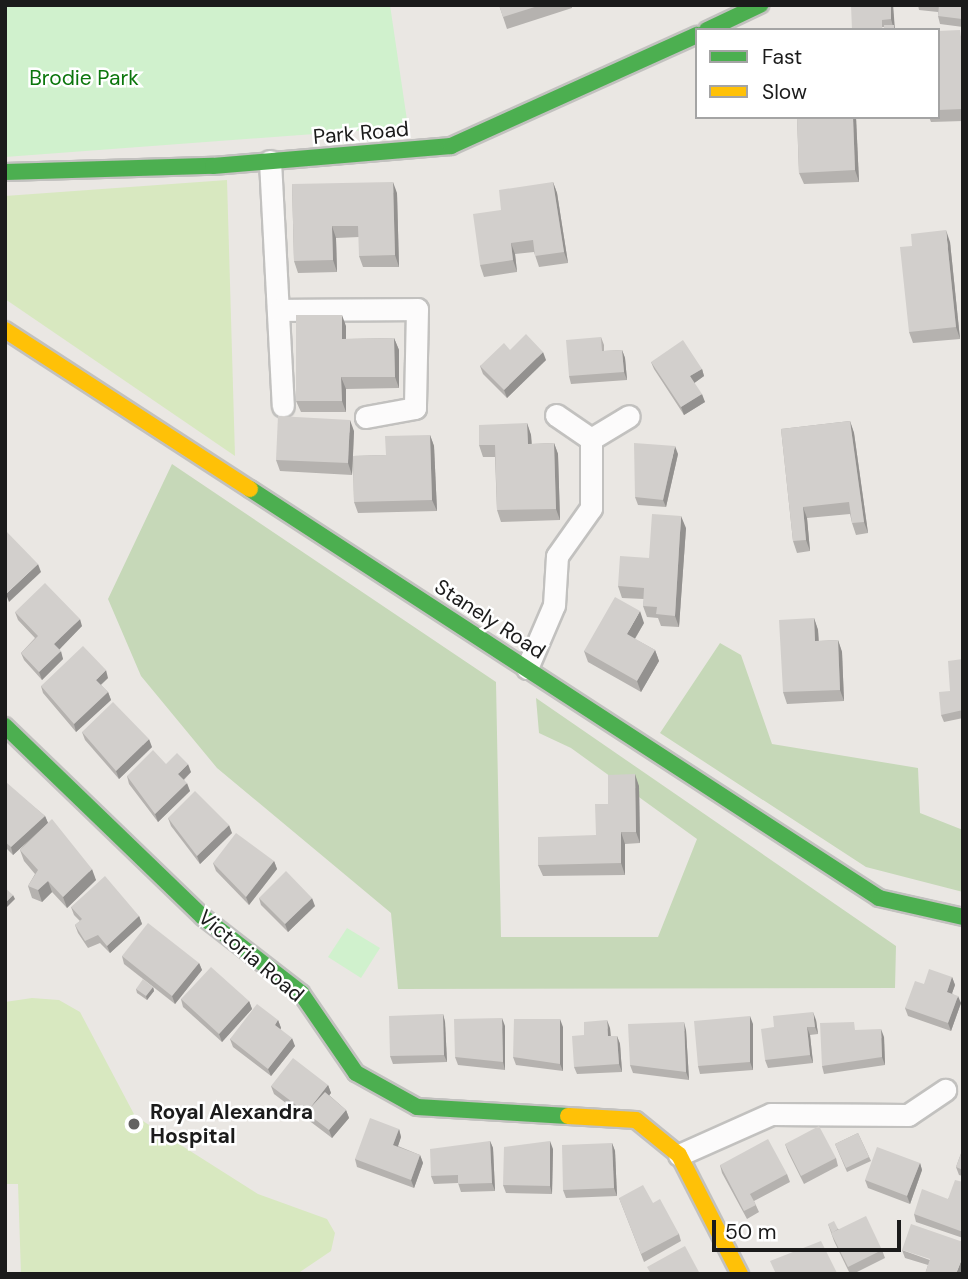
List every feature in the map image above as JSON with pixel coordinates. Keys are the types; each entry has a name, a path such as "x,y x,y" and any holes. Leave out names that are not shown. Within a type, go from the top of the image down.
{"street":[{"path":"711,28 760,5"},
{"name":"Park Road","path":"5,172 270,162 452,146 695,36"},
{"path":"270,162 283,405"},
{"path":"278,310 417,309 415,408 366,417"},
{"name":"Stanely Road","path":"5,330 879,898 963,917"},
{"path":"556,415 591,439"},
{"path":"591,439 629,416"},
{"path":"527,668 554,605 557,556 592,508 591,439"},
{"name":"Victoria Road","path":"5,726 203,917 301,993 356,1073 381,1091 440,1111 621,1114 654,1131 679,1155 740,1274"},
{"path":"679,1155 771,1114 908,1115 945,1090"}],"green space":[{"name":"Brodie Park","path":"5,5 390,5 408,127 5,157"},
{"path":"227,180 235,456 5,299 5,196"},
{"path":"172,464 496,682 501,937 658,937 697,839 571,748 539,733 536,698 896,946 895,988 398,989 391,913 217,768 141,676 108,599"},
{"path":"720,643 741,655 772,744 918,768 920,813 963,830 963,892 866,867 660,733"},
{"path":"347,928 380,948 361,978 328,957"},
{"path":"32,998 59,1000 80,1012 135,1116 258,1194 327,1219 335,1233 331,1251 297,1274 21,1274 18,1184 5,1184 5,1002"}],"building":[{"path":"499,5 541,5 503,17"},
{"path":"851,5 891,5 891,19 882,20 882,28 852,28"},
{"path":"939,5 963,5 962,19 938,16"},
{"path":"960,30 963,52 963,109 940,110 940,31"},
{"path":"797,119 853,119 855,170 799,173"},
{"path":"393,182 395,255 359,256 358,226 332,226 333,260 294,261 292,184"},
{"path":"553,182 564,252 535,256 533,240 511,243 513,260 480,265 473,214 501,210 499,190"},
{"path":"946,230 956,327 909,332 900,247 912,246 911,234"},
{"path":"296,315 342,315 342,339 394,338 395,377 341,377 342,401 296,401"},
{"path":"526,334 543,352 504,390 480,366 504,343 510,350"},
{"path":"601,337 602,351 622,350 624,372 569,376 566,340"},
{"path":"683,340 702,369 690,376 702,394 681,407 651,362"},
{"path":"278,416 350,420 348,463 276,460"},
{"path":"850,421 864,522 852,523 849,502 803,507 806,540 793,541 781,429"},
{"path":"527,423 528,444 554,443 556,509 497,510 495,445 479,445 479,425"},
{"path":"430,435 432,500 354,502 353,456 386,455 385,436"},
{"path":"634,443 675,446 663,500 635,497"},
{"path":"652,514 681,516 675,616 656,614 657,607 643,606 644,588 618,586 620,556 649,558"},
{"path":"5,530 38,564 6,594 5,593"},
{"path":"45,583 80,619 54,644 61,651 39,672 21,653 38,636 15,612"},
{"path":"615,597 640,611 627,634 655,650 637,681 584,651"},
{"path":"814,618 815,641 838,640 840,690 783,692 779,620"},
{"path":"83,646 106,670 96,680 108,692 74,724 41,686"},
{"path":"963,659 963,710 941,715 939,692 950,691 948,661"},
{"path":"113,702 149,739 116,771 82,732"},
{"path":"153,750 166,764 177,753 188,764 178,774 187,783 155,814 127,776"},
{"path":"635,774 636,832 621,832 621,863 538,865 538,837 596,835 595,804 608,804 608,775"},
{"path":"6,782 45,816 11,847 5,842"},
{"path":"195,791 229,825 197,856 168,818"},
{"path":"52,819 92,869 63,897 48,881 38,890 28,886 38,870 20,850"},
{"path":"236,833 274,861 246,897 213,863"},
{"path":"286,871 312,898 285,924 259,898"},
{"path":"105,876 139,916 107,946 98,935 85,941 75,925 82,919 71,907"},
{"path":"5,888 13,895 5,903"},
{"path":"148,923 199,963 172,996 122,956"},
{"path":"211,967 249,1001 219,1034 181,999"},
{"path":"929,969 952,977 947,992 958,996 948,1023 905,1008 915,981 924,984"},
{"path":"143,979 153,987 146,996 136,989"},
{"path":"257,1004 278,1020 275,1025 292,1038 268,1069 230,1039"},
{"path":"813,1012 815,1027 807,1027 810,1055 765,1060 761,1029 774,1027 773,1016"},
{"path":"443,1014 444,1055 390,1056 389,1016"},
{"path":"750,1016 750,1062 698,1066 694,1021"},
{"path":"502,1018 503,1062 455,1057 454,1019"},
{"path":"514,1019 560,1019 560,1064 513,1057"},
{"path":"607,1020 608,1036 617,1036 619,1064 574,1067 572,1036 584,1035 584,1022"},
{"path":"684,1022 686,1072 630,1065 628,1024"},
{"path":"854,1022 855,1030 881,1029 882,1057 822,1066 820,1023"},
{"path":"293,1058 328,1085 310,1108 325,1092 346,1110 329,1130 271,1086"},
{"path":"370,1118 399,1129 393,1145 420,1155 411,1180 355,1159"},
{"path":"819,1126 836,1158 801,1176 785,1144"},
{"path":"858,1133 869,1157 846,1168 835,1144"},
{"path":"768,1139 787,1174 750,1194 756,1205 744,1211 720,1165"},
{"path":"490,1141 492,1183 458,1184 458,1175 431,1176 430,1149"},
{"path":"550,1141 550,1186 503,1185 504,1147"},
{"path":"612,1143 614,1188 563,1190 562,1145"},
{"path":"877,1147 920,1163 907,1196 865,1180"},
{"path":"963,1148 963,1170 956,1167"},
{"path":"955,1180 963,1182 963,1232 914,1214 922,1189 948,1199"},
{"path":"643,1185 653,1203 660,1199 679,1234 641,1254 619,1198"},
{"path":"866,1216 882,1250 848,1267 831,1233"},
{"path":"834,1221 838,1229 832,1233 828,1224"},
{"path":"911,1224 963,1242 963,1256 956,1274 925,1274 930,1259 902,1250"},
{"path":"821,1241 837,1273 776,1274 770,1261"},
{"path":"685,1246 700,1274 651,1274 647,1267"}],"traffic: fast":[{"path":"711,28 760,5"},
{"path":"5,172 213,166 451,146 695,36"},
{"path":"250,489 879,898 963,917"},
{"path":"5,726 203,917 301,993 356,1073 417,1107 568,1116"}],"traffic: slow":[{"path":"5,330 250,489"},
{"path":"568,1116 636,1120 679,1155 740,1274"}],"place":[{"name":"Royal Alexandra Hospital","path":"134,1124"}]}
